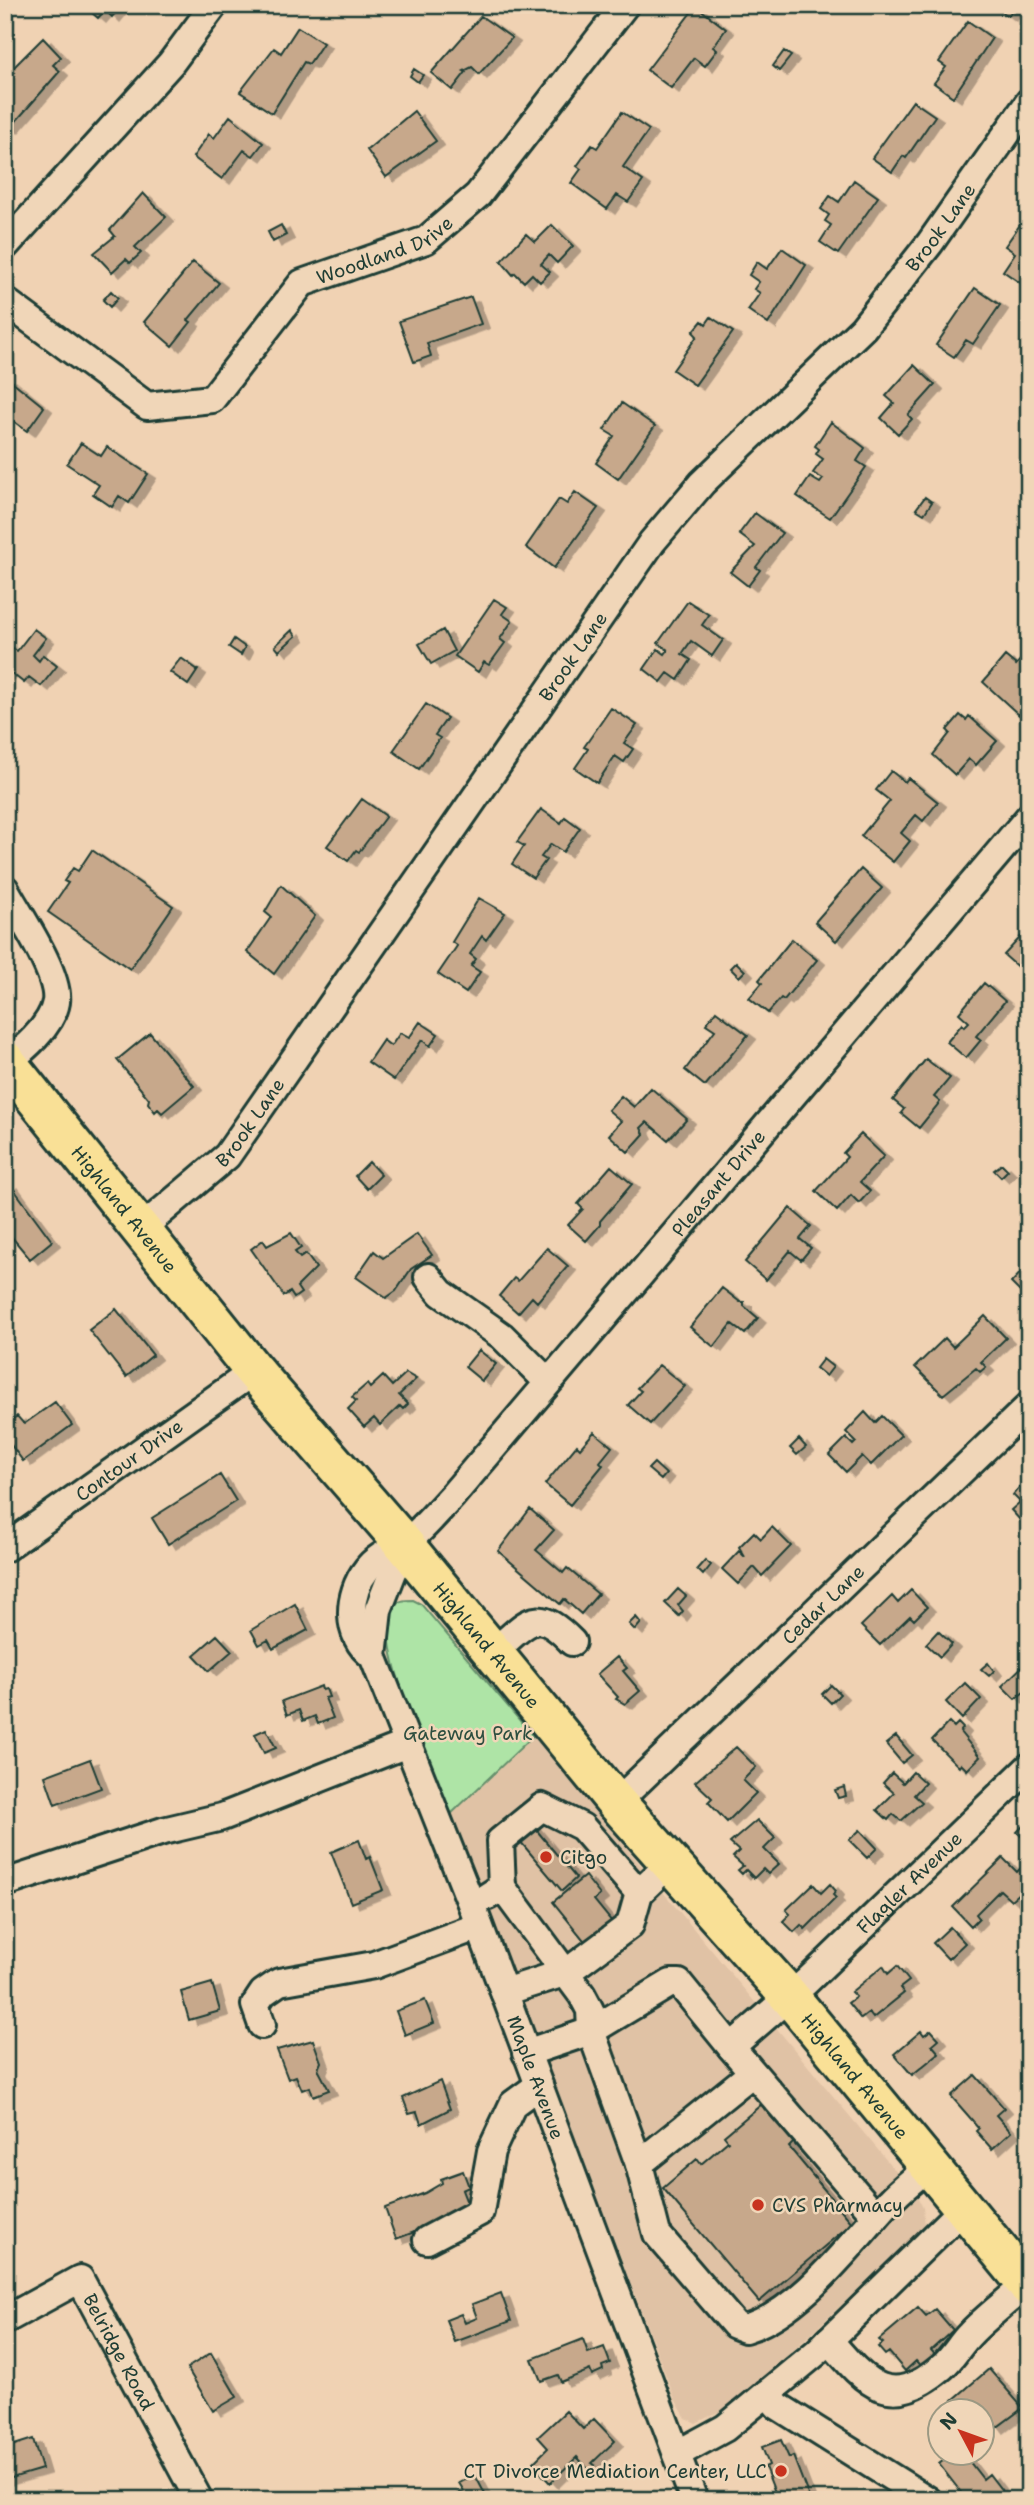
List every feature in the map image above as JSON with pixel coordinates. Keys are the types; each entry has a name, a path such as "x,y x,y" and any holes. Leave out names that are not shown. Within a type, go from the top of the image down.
{"highway":[{"name":"Highland Avenue","path":"6,1062 254,1370 404,1544 615,1801 790,1997 1028,2286"}],"street":[{"path":"5,246 171,63 214,5"},
{"name":"Woodland Drive","path":"5,301 146,406 212,399 302,283 426,240 478,195 625,5"},
{"name":"Brook Lane","path":"142,1228 228,1156 652,542 702,483 863,328 930,243 1029,102"},
{"name":"Pleasant Drive","path":"404,1544 453,1495 547,1381 1029,817"},
{"path":"5,889 52,976 56,1002 42,1030 6,1062"},
{"path":"428,1277 441,1293 502,1336 547,1381"},
{"name":"Contour Drive","path":"5,1548 254,1370"},
{"name":"Cedar Lane","path":"582,1827 615,1801 1029,1406"},
{"name":"Maple Avenue","path":"404,1544 378,1610 373,1656 504,1992 693,2500"},
{"path":"493,1653 532,1620 544,1619 557,1626 572,1642"},
{"path":"5,1883 163,1831 222,1817 407,1744"},
{"name":"Flagler Avenue","path":"731,2047 790,1997 1029,1767"},
{"path":"639,1893 582,1827 542,1807 500,1841 502,1887 566,1972 590,2010 591,2031 639,2164 657,2234 735,2325 745,2329 765,2323 834,2266 876,2216 929,2166"},
{"path":"504,1992 566,1972 630,1925 639,1893 670,1863"},
{"path":"262,2025 255,2004 263,1993 279,1982 374,1965 475,1916 502,1887"},
{"path":"527,2053 591,2031 660,1988 680,1983 751,2074 876,2216"},
{"path":"639,2164 751,2074"},
{"path":"427,2240 480,2212 491,2151 513,2104 539,2085"},
{"path":"677,2454 725,2428 830,2340 964,2208"},
{"name":"Belridge Road","path":"5,2320 80,2278 199,2500"},
{"path":"830,2340 860,2375 884,2389 910,2389 944,2366 970,2334 1028,2286"},
{"path":"767,2393 778,2406 928,2500"}],"shaded area":[{"path":"533,1736 918,2198 923,2208 925,2225 913,2238 738,2402 696,2423 686,2418 675,2399 451,1814"}],"green space":[{"name":"Gateway Park","path":"404,1600 421,1604 533,1736 451,1814 408,1709 391,1647 389,1623 393,1607"}],"building":[{"path":"83,5 122,5 112,17 105,10 98,18"},
{"path":"993,5 1016,5 1008,16"},
{"path":"696,6 726,29 713,47 717,50 705,66 694,58 671,88 647,70"},
{"path":"481,16 512,38 479,74 472,67 464,71 466,72 452,90 431,73"},
{"path":"968,21 992,38 953,97 934,83 946,67 939,62"},
{"path":"298,27 323,43 309,64 304,62 272,113 240,92 274,48 281,53"},
{"path":"43,38 61,57 53,65 60,71 10,128 5,123 5,76"},
{"path":"784,51 791,56 779,71 773,66"},
{"path":"414,69 423,75 418,82 410,76"},
{"path":"913,101 935,116 906,158 903,156 892,172 872,158"},
{"path":"414,111 436,141 386,177 367,150"},
{"path":"622,112 649,130 623,167 643,181 628,202 617,195 607,209 571,183 581,169 577,166 592,145 597,148"},
{"path":"230,116 263,143 253,156 244,150 222,179 193,157 209,134 214,138"},
{"path":"854,180 878,197 838,254 820,242 831,225 825,221 829,215 821,209 830,196 839,202"},
{"path":"143,193 166,217 135,247 141,253 130,263 126,259 112,272 94,253 115,236 110,230"},
{"path":"1029,212 1029,274 1022,284 1003,271 1015,253 1005,246"},
{"path":"281,225 286,235 273,242 268,232"},
{"path":"552,225 573,246 557,263 549,255 541,264 550,272 540,282 532,274 524,282 515,273 513,275 501,261 526,234 535,242"},
{"path":"782,248 806,265 768,324 748,310 760,293 754,289 759,282 749,275 757,262 767,269"},
{"path":"193,262 219,283 188,320 191,322 172,346 144,322"},
{"path":"975,288 1000,305 973,344 966,340 954,357 936,345"},
{"path":"111,291 118,298 110,307 103,300"},
{"path":"471,297 481,324 427,343 431,356 414,362 399,321"},
{"path":"711,317 733,332 695,385 673,370 697,336 693,332 702,321 706,324"},
{"path":"914,365 935,385 908,415 912,419 898,434 881,418 894,403 886,396"},
{"path":"8,378 44,407 27,431 5,415 5,382"},
{"path":"622,403 655,426 618,479 596,463 614,436 604,430"},
{"path":"831,422 865,448 857,461 866,467 830,518 797,496 810,477 820,483 823,479 813,473 823,459 816,454 819,449 815,446"},
{"path":"81,443 101,456 107,447 148,474 129,503 119,496 112,507 93,494 99,485 67,464"},
{"path":"575,492 598,508 554,568 526,547 559,499 567,504"},
{"path":"925,497 932,502 924,514 916,509"},
{"path":"755,513 782,533 756,567 760,570 748,586 730,572 755,546 739,534"},
{"path":"494,599 507,607 502,614 512,621 500,639 505,643 489,665 484,662 478,672 455,656"},
{"path":"688,601 709,615 702,625 723,640 712,656 691,641 682,654 691,660 678,680 668,673 661,682 644,669 658,649 665,654 668,650 658,643"},
{"path":"34,629 46,638 33,655 39,661 43,655 57,666 41,686 29,677 24,683 10,672 5,676 5,643 17,651"},
{"path":"292,630 296,636 279,651 275,646"},
{"path":"443,630 454,651 431,664 419,644"},
{"path":"234,639 245,647 241,655 229,647"},
{"path":"1029,650 1029,703 1019,715 983,682 1005,656 1016,665"},
{"path":"181,658 198,670 188,685 170,672"},
{"path":"426,704 447,718 435,735 440,738 419,769 393,751"},
{"path":"611,708 637,725 624,743 633,749 624,762 615,756 597,783 575,768 588,749 584,747"},
{"path":"960,715 966,720 969,716 997,741 976,765 969,759 955,775 933,755 950,733 947,730"},
{"path":"891,771 905,782 908,778 938,802 923,821 916,815 901,833 910,841 893,862 861,836 890,801 876,790"},
{"path":"362,799 386,816 359,852 356,850 348,861 327,846"},
{"path":"541,809 561,823 565,817 580,828 563,852 551,844 541,857 546,860 533,878 512,864 524,846 517,842"},
{"path":"92,850 173,906 130,969 48,912 68,883 64,881 73,868 78,871"},
{"path":"861,869 882,888 836,941 815,922"},
{"path":"281,885 315,916 274,974 247,952 271,917 265,912"},
{"path":"479,898 505,913 486,940 482,936 470,954 476,959 471,966 480,972 466,993 438,974 457,946 452,942"},
{"path":"1029,928 1029,977 1004,955"},
{"path":"792,939 817,960 784,1000 781,998 768,1013 749,998 762,983 759,980"},
{"path":"736,962 745,971 739,977 730,968"},
{"path":"984,983 1005,1001 976,1036 981,1040 966,1058 947,1042 962,1024 964,1027 969,1022 959,1013"},
{"path":"716,1011 748,1035 705,1086 685,1070 715,1030 706,1024"},
{"path":"420,1022 438,1034 430,1046 422,1040 394,1080 368,1062 383,1040 391,1046 400,1033 409,1038"},
{"path":"150,1033 194,1086 162,1113 158,1109 155,1112 148,1103 149,1099 117,1060"},
{"path":"926,1059 950,1078 934,1097 940,1102 919,1128 901,1113 904,1109 893,1100"},
{"path":"651,1088 687,1119 668,1140 647,1122 641,1128 644,1134 628,1152 609,1135 621,1121 608,1110 621,1096 634,1107"},
{"path":"861,1134 884,1156 860,1182 870,1191 859,1203 851,1195 837,1211 816,1191 847,1157 843,1153"},
{"path":"369,1162 381,1175 367,1189 355,1176"},
{"path":"1002,1164 1008,1170 1001,1177 994,1170"},
{"path":"611,1166 632,1184 586,1241 568,1225 583,1209 578,1204"},
{"path":"10,1184 52,1241 30,1259 5,1229 5,1188"},
{"path":"790,1208 811,1226 800,1239 811,1248 801,1260 790,1251 766,1280 745,1262"},
{"path":"291,1233 301,1248 295,1252 300,1258 306,1254 316,1268 297,1287 301,1293 294,1298 290,1292 284,1296 251,1249 263,1240 267,1246"},
{"path":"417,1234 432,1255 411,1269 396,1291 386,1298 356,1277 374,1251 383,1258"},
{"path":"547,1248 568,1266 537,1302 532,1297 518,1313 499,1296 514,1278 518,1281"},
{"path":"1029,1267 1029,1301 1011,1283"},
{"path":"722,1288 740,1302 744,1302 744,1306 758,1318 745,1334 732,1324 714,1347 690,1327"},
{"path":"116,1309 153,1355 126,1377 89,1330"},
{"path":"985,1316 1006,1338 981,1362 986,1367 980,1372 976,1368 943,1395 915,1367 945,1338 953,1347"},
{"path":"479,1350 496,1364 482,1381 465,1367"},
{"path":"823,1359 833,1367 826,1376 816,1368"},
{"path":"659,1365 685,1386 650,1424 628,1405 641,1391 637,1388"},
{"path":"406,1373 416,1379 399,1395 408,1404 403,1409 400,1406 380,1425 374,1418 364,1427 348,1409 356,1401 352,1397 367,1384 370,1388 383,1376 392,1386"},
{"path":"55,1402 72,1425 23,1461 5,1437 5,1425 17,1416 24,1424"},
{"path":"865,1412 875,1423 882,1416 901,1435 871,1465 862,1456 846,1472 829,1455 846,1438 853,1445 856,1442 846,1432"},
{"path":"594,1432 612,1447 600,1462 603,1465 570,1505 545,1484 577,1445 580,1448"},
{"path":"799,1439 806,1447 797,1455 790,1448"},
{"path":"654,1463 666,1474 661,1480 648,1469"},
{"path":"220,1475 236,1501 168,1544 152,1518"},
{"path":"1029,1475 1029,1514 1021,1521 1011,1510 1020,1502 1013,1495"},
{"path":"530,1509 554,1530 536,1550 563,1573 567,1568 598,1594 581,1614 564,1599 560,1604 498,1551"},
{"path":"772,1527 791,1546 762,1576 754,1567 738,1584 722,1569 739,1551 745,1557 739,1547 754,1532 761,1539"},
{"path":"705,1560 711,1565 703,1575 697,1569"},
{"path":"678,1589 686,1596 678,1605 683,1611 679,1616 665,1603"},
{"path":"911,1590 927,1607 914,1620 910,1616 880,1645 861,1626 892,1596 898,1603"},
{"path":"295,1604 308,1630 273,1649 268,1640 259,1645 251,1630"},
{"path":"636,1617 641,1623 635,1630 629,1624"},
{"path":"938,1631 952,1644 940,1657 926,1644"},
{"path":"217,1635 232,1651 209,1671 194,1655"},
{"path":"617,1657 627,1668 623,1671 640,1691 625,1704 616,1699 618,1697 597,1674"},
{"path":"1029,1660 1029,1696 1024,1692 1015,1699 1002,1686"},
{"path":"988,1663 994,1671 989,1676 981,1669"},
{"path":"965,1683 981,1699 962,1719 946,1702"},
{"path":"831,1685 840,1694 831,1703 822,1694"},
{"path":"321,1686 322,1690 326,1689 329,1697 325,1698 333,1718 318,1724 315,1716 303,1721 299,1710 287,1715 282,1701"},
{"path":"949,1722 954,1727 958,1723 963,1728 960,1732 980,1757 967,1770 961,1764 959,1767 932,1740"},
{"path":"266,1729 276,1748 264,1753 255,1734"},
{"path":"896,1736 912,1755 902,1763 886,1744"},
{"path":"736,1747 756,1767 743,1780 756,1793 727,1822 708,1802 712,1798 695,1782"},
{"path":"90,1759 101,1788 55,1805 45,1776"},
{"path":"913,1772 925,1783 914,1795 922,1802 901,1821 893,1814 888,1820 877,1810 894,1793 883,1783 892,1773 903,1783"},
{"path":"844,1787 846,1796 838,1798 835,1790"},
{"path":"757,1820 775,1838 764,1849 779,1864 768,1874 763,1869 754,1878 746,1870 742,1874 738,1870 743,1866 733,1857 739,1851 730,1843"},
{"path":"1029,1820 1029,1844 1017,1832"},
{"path":"529,1821 576,1878 562,1891 514,1834"},
{"path":"860,1830 877,1848 867,1858 849,1840"},
{"path":"359,1840 366,1859 370,1857 383,1890 351,1903 331,1852"},
{"path":"1003,1858 1017,1872 1023,1866 1029,1873 1025,1884 1029,1892 1023,1898 1019,1893 1011,1900 1000,1890 976,1914 979,1918 971,1926 953,1907"},
{"path":"585,1876 600,1895 594,1900 617,1928 591,1949 553,1902"},
{"path":"813,1884 821,1893 830,1884 836,1891 833,1895 836,1898 805,1929 801,1925 794,1932 783,1921 790,1914 786,1910"},
{"path":"950,1927 965,1943 948,1959 933,1943"},
{"path":"883,1966 888,1974 897,1966 909,1981 900,1988 904,1993 873,2018 869,2013 861,2019 848,2003 856,1997 851,1992"},
{"path":"212,1983 220,2011 189,2020 181,1992"},
{"path":"425,2000 434,2023 405,2035 396,2011"},
{"path":"931,2030 939,2039 932,2045 939,2053 912,2075 894,2054 921,2031 924,2035"},
{"path":"313,2040 321,2062 318,2069 329,2090 313,2096 310,2087 302,2090 296,2076 288,2079 277,2050"},
{"path":"975,2075 1004,2108 996,2115 1011,2132 992,2149 976,2131 979,2128 951,2096"},
{"path":"440,2081 450,2109 421,2124 417,2112 409,2114 403,2098"},
{"name":"CVS Pharmacy","path":"762,2104 794,2142 789,2147 852,2223 759,2302 663,2188 697,2159 701,2164 728,2141 724,2136"},
{"path":"463,2171 469,2187 462,2190 467,2203 440,2217 441,2222 396,2239 385,2208 425,2193 442,2183 441,2179"},
{"path":"501,2293 511,2321 455,2342 446,2320 461,2314 465,2323 477,2318 472,2304"},
{"path":"918,2307 926,2316 935,2309 953,2330 931,2350 940,2360 926,2372 916,2361 905,2371 889,2352 885,2355 878,2347 883,2343 879,2340"},
{"path":"583,2339 588,2353 604,2347 610,2363 592,2375 590,2370 561,2382 558,2375 541,2381 532,2359"},
{"path":"211,2353 237,2397 213,2411 187,2368"},
{"path":"989,2369 1023,2408 996,2428 996,2396 958,2396"},
{"path":"566,2411 583,2429 594,2419 615,2441 592,2463 595,2465 589,2470 577,2457 550,2483 540,2472 538,2474 534,2470 534,2462 548,2448 538,2437"},
{"path":"33,2439 42,2469 5,2480 5,2448"},
{"path":"781,2440 789,2458 793,2456 810,2500 778,2500 765,2467 769,2465 762,2447"},
{"path":"941,2466 973,2466 983,2479 989,2474 1009,2500 967,2500"},
{"path":"475,2475 486,2496 478,2500 447,2500 464,2491 459,2483"}],"place":[{"name":"Citgo","path":"546,1857"},
{"name":"CVS Pharmacy","path":"758,2205"},
{"name":"CT Divorce Mediation Center, LLC","path":"781,2471"}]}
